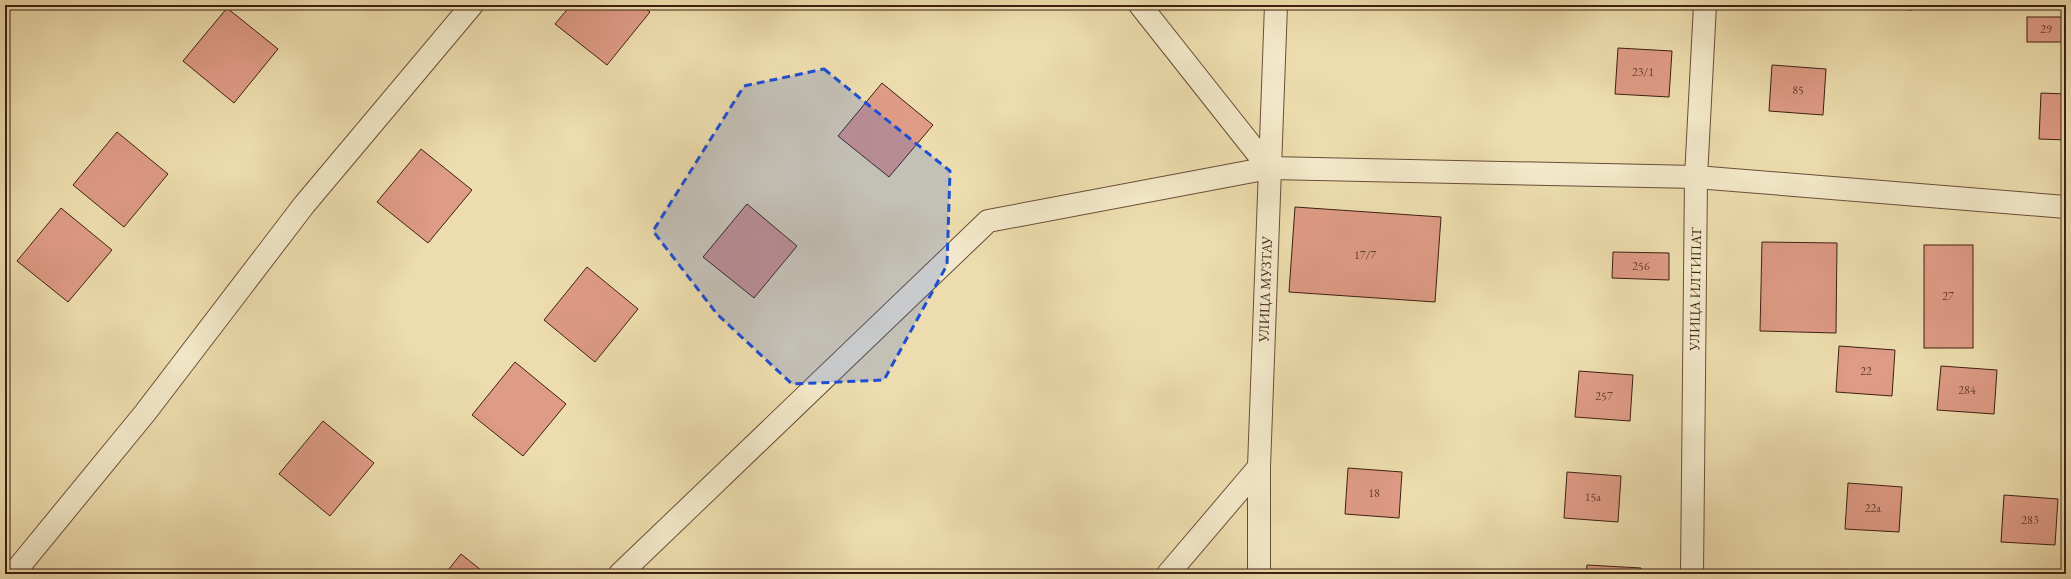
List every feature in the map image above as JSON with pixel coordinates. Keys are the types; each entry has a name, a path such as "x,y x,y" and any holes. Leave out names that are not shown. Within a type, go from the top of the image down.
{"street":[{"path":"13,574 145,413 304,205 472,5"},
{"path":"1140,5 1269,168"},
{"name":"УЛИЦА МУЗТАУ","path":"1259,574 1259,467 1276,5"},
{"name":"УЛИЦА ИЛТИПАТ","path":"1692,574 1696,177 1705,5"},
{"path":"620,574 988,221 1269,168 1696,177 2066,207"},
{"path":"1168,574 1259,467"}],"highlighted area":[{"path":"824,69 950,171 947,265 884,380 792,384 717,314 653,231 744,86"}],"building":[{"path":"571,5 641,5 650,12 607,65 555,24"},
{"path":"1858,5 1912,5 1912,10 1858,7"},
{"path":"227,8 278,49 234,103 183,61"},
{"path":"2027,17 2066,17 2066,42 2027,42"},
{"path":"1618,48 1672,51 1669,97 1615,94"},
{"path":"1772,65 1826,69 1823,115 1769,111"},
{"path":"882,83 933,125 889,177 838,136"},
{"path":"2041,93 2066,94 2066,140 2039,139"},
{"path":"117,132 168,174 124,227 73,185"},
{"path":"421,149 472,190 428,243 377,202"},
{"path":"747,204 797,246 754,298 703,257"},
{"path":"1295,207 1441,217 1435,302 1289,292"},
{"path":"61,208 112,250 68,302 17,261"},
{"path":"1762,242 1837,243 1836,333 1760,331"},
{"path":"1924,245 1973,245 1973,348 1924,348"},
{"path":"1613,252 1669,253 1669,280 1612,278"},
{"path":"587,267 638,309 595,362 544,320"},
{"path":"1839,346 1895,350 1892,396 1836,392"},
{"path":"515,362 566,404 523,456 472,415"},
{"path":"1941,366 1997,370 1994,414 1937,410"},
{"path":"1579,371 1633,375 1630,421 1575,417"},
{"path":"323,421 374,463 330,516 279,474"},
{"path":"1348,468 1402,472 1399,518 1345,514"},
{"path":"1567,472 1621,476 1618,522 1564,518"},
{"path":"1848,483 1902,487 1899,532 1845,529"},
{"path":"2004,495 2058,499 2055,545 2001,542"},
{"path":"461,554 486,574 445,574"},
{"path":"1587,565 1641,568 1641,574 1586,574"},
{"path":"663,570 668,574 659,574"}]}
